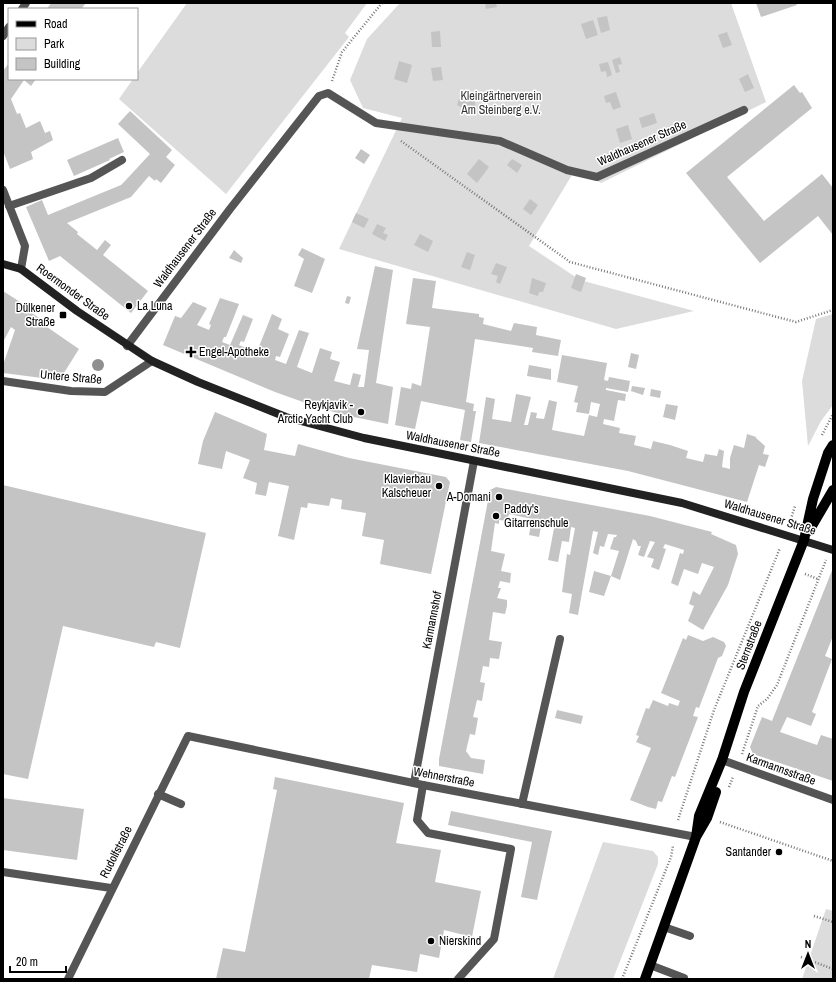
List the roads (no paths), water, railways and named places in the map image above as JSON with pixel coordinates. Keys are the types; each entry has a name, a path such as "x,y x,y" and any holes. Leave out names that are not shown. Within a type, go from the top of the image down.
{"main road":[{"path":"804,540 813,499 828,453 833,445"},
{"path":"804,540 833,490"},
{"name":"Sternstraße","path":"645,979 696,837 707,818 720,780 722,760 744,692 804,540"}],"street":[{"name":"Waldhausener Straße","path":"744,110 597,177 567,170 500,141 376,123 328,93 319,96 230,209 127,346 152,361 198,382 286,417 364,438 682,503 785,534 832,550"},
{"path":"9,206 91,178 122,160"},
{"path":"3,190 25,246 21,269"},
{"name":"Roermonder Straße","path":"3,264 21,269 127,346"},
{"name":"Untere Straße","path":"3,381 71,391 105,392 152,361"},
{"name":"Karmannshof","path":"414,783 474,461"},
{"path":"522,804 560,639"},
{"name":"Wehnerstraße","path":"188,736 423,785 696,837"},
{"name":"Rudolfstraße","path":"68,979 111,888 188,736"},
{"name":"Karmannsstraße","path":"722,760 833,800"},
{"path":"423,785 417,820 428,833 511,849 494,939 458,979"},
{"path":"158,794 182,804"},
{"path":"3,872 111,888"},
{"path":"664,927 690,936"},
{"path":"650,965 684,978"}],"place":[{"name":"La Luna","path":"129,306"},
{"name":"Dülkener Straße","path":"63,315"},
{"name":"Engel-Apotheke","path":"191,352"},
{"name":"Reykjavik - Arctic Yacht Club","path":"361,412"},
{"name":"Klavierbau Kalscheuer","path":"439,486"},
{"name":"A-Domani","path":"499,497"},
{"name":"Paddy's Gitarrenschule","path":"496,516"},
{"name":"Santander","path":"779,852"},
{"name":"Nierskind","path":"431,941"}],"park label":[{"name":"Kleingärtnerverein Am Steinberg e.V.","path":"501,103"}]}
